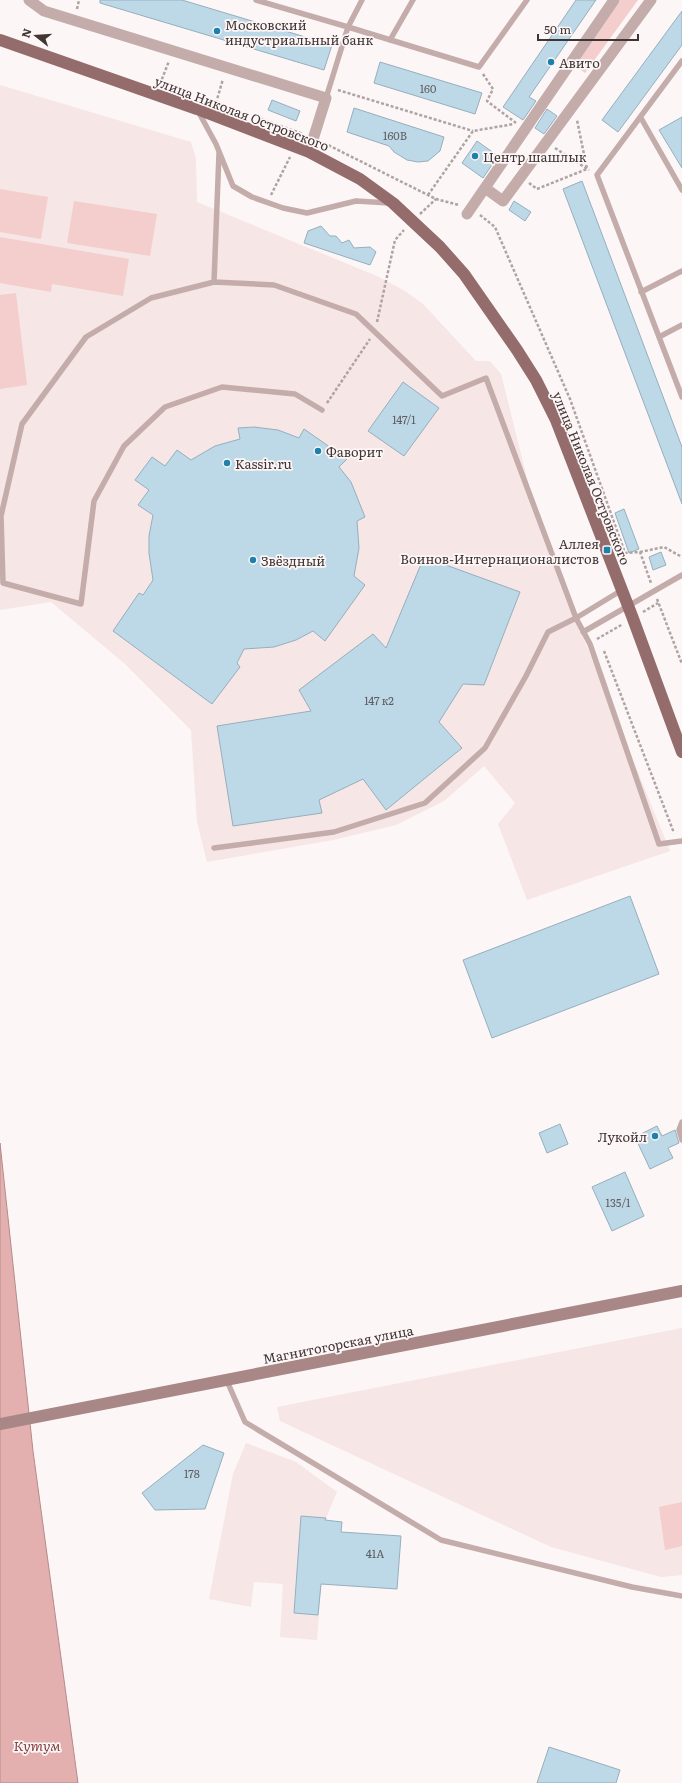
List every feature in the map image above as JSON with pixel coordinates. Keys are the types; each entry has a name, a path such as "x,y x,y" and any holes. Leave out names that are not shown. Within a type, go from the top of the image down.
{"main road":[{"name":"улица Николая Островского","path":"0,40 156,95 309,152 360,179 393,203 440,247 464,274 513,343 536,380 556,420 628,605 682,752"},
{"name":"Магнитогорская улица","path":"0,1424 682,1291"}],"street":[{"path":"29,0 44,12 227,67 328,92 309,152"},
{"path":"469,211 614,0"},
{"path":"485,188 503,201 651,0"}],"lane":[{"path":"256,0 478,67 527,0"},
{"path":"328,92 348,27 362,0"},
{"path":"390,40 413,0"},
{"path":"682,61 641,118 597,175 682,397"},
{"path":"196,110 219,151 233,186 252,197 283,208 307,213 356,201 393,203"},
{"path":"641,118 682,190"},
{"path":"214,282 219,151"},
{"path":"642,292 682,271"},
{"path":"322,410 295,394 222,387 165,406 124,446 94,501 81,604 3,583 1,516 22,424 86,337 151,298 214,282 274,284 356,314 442,396 486,378 576,618 590,644 659,844 680,841"},
{"path":"659,337 682,325"},
{"path":"583,632 682,575"},
{"path":"214,848 334,832 425,803 485,748 526,676 548,632 576,618 622,590"},
{"path":"682,1122 679,1130 682,1140"},
{"path":"226,1381 245,1422 441,1540 632,1587 682,1596"}],"path":[{"path":"156,95 173,51"},
{"path":"216,103 227,67"},
{"path":"328,92 473,131 517,124"},
{"path":"521,177 537,189 587,169 574,106"},
{"path":"428,195 473,131"},
{"path":"268,203 300,132"},
{"path":"313,138 436,199 469,211 495,227 570,399 625,553 640,552 664,547 682,557"},
{"path":"322,410 375,331 395,240 436,199"},
{"path":"640,552 682,664"},
{"path":"599,638 680,841"}],"shaded area":[{"path":"620,0 638,0 585,73 573,64"},
{"path":"0,85 191,142 196,159 197,202 377,276 405,291 423,304 476,361 490,361 501,374 528,482 579,627 670,851 527,900 498,824 515,803 484,766 444,801 396,825 333,840 207,862 197,822 191,730 125,664 51,602 0,610"},
{"path":"0,189 48,197 41,239 0,232"},
{"path":"74,201 157,214 150,256 67,243"},
{"path":"0,237 129,259 123,296 52,284 51,292 0,283"},
{"path":"16,293 27,385 0,389 0,295"},
{"path":"682,1328 682,1575 661,1577 551,1547 280,1421 277,1407"},
{"path":"246,1443 296,1462 337,1492 326,1518 317,1640 280,1637 283,1584 254,1582 251,1607 209,1599 233,1474"},
{"path":"682,1502 682,1546 665,1550 659,1507"}],"water":[{"name":"Кутум","path":"0,1143 33,1451 78,1783 0,1783"}],"building":[{"path":"100,0 182,0 332,45 324,70 100,3"},
{"path":"576,0 596,0 529,97 536,101 523,120 503,107"},
{"path":"682,11 682,45 618,132 602,120"},
{"path":"380,62 482,93 475,114 374,83"},
{"path":"272,100 300,111 296,121 268,110"},
{"path":"354,108 444,137 440,151 428,161 418,162 407,160 394,152 389,146 347,132"},
{"path":"547,109 557,116 544,134 535,128"},
{"path":"682,117 682,168 659,130"},
{"path":"477,141 498,156 483,178 462,163"},
{"path":"582,181 682,447 682,504 563,189"},
{"path":"514,201 531,212 525,221 509,210"},
{"path":"321,226 330,236 336,236 342,243 349,240 354,248 370,247 376,252 370,265 304,243 308,231"},
{"path":"403,382 439,408 404,456 368,431"},
{"name":"Звёздный","path":"254,427 278,430 299,438 304,429 347,459 339,467 351,482 365,517 357,521 359,548 354,576 365,585 325,641 313,631 296,640 274,647 244,649 237,663 240,667 212,704 113,631 139,593 143,595 153,580 149,553 149,536 153,515 138,505 149,490 135,480 152,457 165,466 177,450 191,460 215,446 240,439 238,428"},
{"path":"624,509 639,549 629,553 615,513"},
{"path":"661,552 666,565 653,570 649,557"},
{"path":"424,557 520,592 484,685 463,684 439,722 462,748 386,810 363,779 319,800 322,813 233,826 217,726 311,711 299,690 373,634 386,648"},
{"path":"630,896 659,974 492,1038 463,960"},
{"path":"560,1124 568,1144 547,1153 539,1133"},
{"path":"657,1126 662,1136 675,1130 679,1143 668,1148 673,1158 650,1169 635,1137"},
{"path":"625,1172 644,1216 612,1231 592,1187"},
{"path":"203,1445 224,1453 205,1509 155,1510 142,1493"},
{"path":"301,1516 326,1518 325,1520 342,1522 341,1532 401,1536 397,1589 321,1584 318,1615 294,1613"},
{"path":"549,1747 620,1770 616,1783 537,1783"}],"place":[{"name":"Московский индустриальный банк","path":"217,31"},
{"name":"Авито","path":"551,62"},
{"name":"Центр шашлык","path":"475,156"},
{"name":"Фаворит","path":"318,451"},
{"name":"Kassir.ru","path":"227,463"},
{"name":"Аллея Воинов-Интернационалистов","path":"607,550"},
{"name":"Звёздный","path":"253,560"},
{"name":"Лукойл","path":"655,1136"}]}
